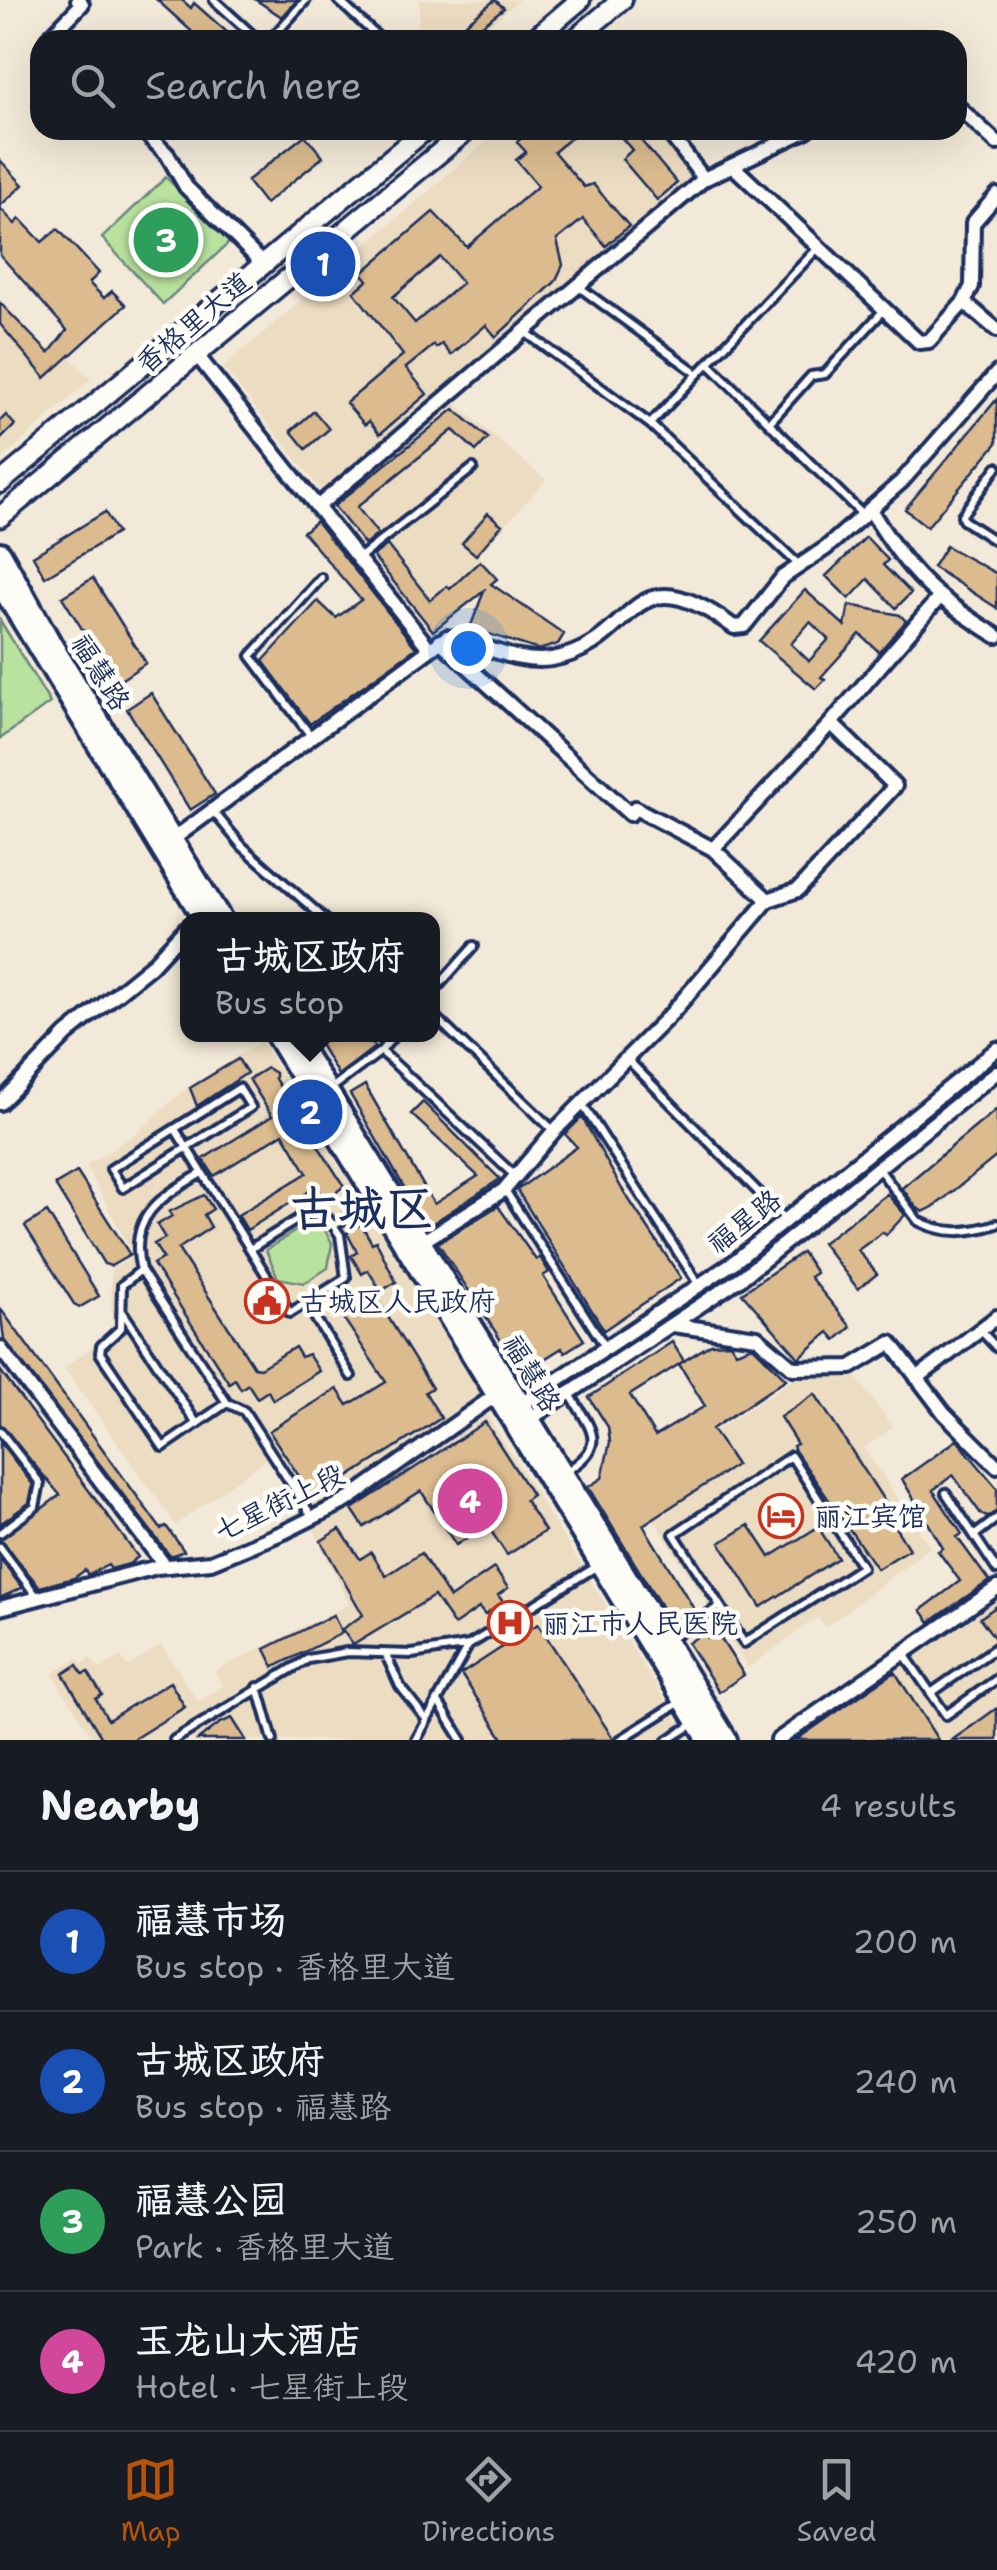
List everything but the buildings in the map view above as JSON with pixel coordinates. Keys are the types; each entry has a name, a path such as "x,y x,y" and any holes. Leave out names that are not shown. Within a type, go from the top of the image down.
{"main road":[{"path":"544,30 580,0"},
{"path":"593,30 622,0"},
{"name":"香格里大道","path":"0,483 413,140"},
{"name":"香格里大道","path":"0,517 455,140"},
{"name":"福慧路","path":"0,554 52,648 217,912"},
{"name":"福慧路","path":"0,583 192,912"},
{"name":"福慧路","path":"281,1042 514,1412 562,1474 726,1740"},
{"name":"福慧路","path":"297,1042 420,1243 600,1565 709,1740"}],"street":[{"path":"56,30 83,1"},
{"path":"967,115 997,143"},
{"path":"152,140 167,154 186,187 263,264"},
{"path":"675,140 704,179"},
{"path":"318,507 704,179 787,140"},
{"path":"733,166 920,342 929,341 964,302 972,286 973,223 997,195"},
{"path":"964,302 997,330"},
{"path":"196,354 358,559 434,645 630,814 636,808 713,848 768,900"},
{"path":"172,840 447,637 486,645 515,658 552,659 586,646 651,597 667,595 698,601 738,627 746,624 775,585 867,513 926,457 997,373"},
{"path":"867,513 938,599 997,636"},
{"path":"713,848 831,723 938,599"},
{"path":"420,1243 505,1189 554,1131 627,1060 768,900 798,890 895,786 831,723"},
{"path":"0,1104 67,1034 152,966 180,936"},
{"name":"福星路","path":"514,1412 699,1286 997,1049"},
{"name":"福星路","path":"514,1412 570,1393 744,1276 997,1072"},
{"path":"918,1378 997,1317"},
{"path":"673,1325 696,1332 757,1338 793,1368 852,1367 891,1343 944,1414 997,1466"},
{"path":"0,1348 165,1566"},
{"name":"七星街上段","path":"0,1608 165,1566 210,1562 313,1518 514,1412"},
{"path":"778,1740 997,1588"}],"lane":[{"path":"214,0 247,30"},
{"path":"279,30 306,0"},
{"path":"338,0 370,30"},
{"path":"650,424 820,246"},
{"path":"578,286 698,374"},
{"path":"768,423 811,376 825,374 884,309"},
{"path":"524,332 650,424 798,565"},
{"path":"708,363 867,513"},
{"path":"997,467 962,515 963,520 997,542"},
{"path":"358,559 473,468"},
{"path":"310,736 251,656 322,578"},
{"path":"212,810 242,846 317,912"},
{"path":"440,984 474,946"},
{"path":"440,1022 554,1131"},
{"path":"327,1092 388,1042"},
{"path":"381,1051 514,1176"},
{"path":"627,1060 786,1220"},
{"path":"240,1088 252,1107 186,1148 123,1188 111,1168 240,1088"},
{"path":"582,1103 699,1286"},
{"path":"174,1129 202,1172 250,1250 290,1313 346,1278 334,1225 325,1212 314,1210 250,1250"},
{"path":"878,1168 918,1222 926,1226 962,1232 997,1224"},
{"path":"202,1172 157,1200 146,1214 137,1246 141,1270 227,1403 244,1411 313,1518"},
{"path":"505,1189 607,1348"},
{"path":"334,1225 377,1200"},
{"path":"141,1270 122,1285 120,1331 101,1346 100,1352 163,1448 227,1403"},
{"path":"306,1303 350,1376"},
{"path":"121,1310 197,1424"},
{"path":"982,1332 997,1348"},
{"path":"562,1474 586,1459 593,1444 591,1429 570,1393"},
{"path":"0,1431 40,1483 35,1506 0,1533"},
{"path":"791,1456 862,1567 744,1643 720,1606 674,1534 791,1456"},
{"path":"946,1493 997,1570"},
{"path":"975,1534 997,1518"},
{"path":"0,1547 38,1598"},
{"path":"177,1739 294,1664 323,1654 386,1654 469,1645 600,1565"},
{"path":"665,1642 720,1606"},
{"path":"416,1740 469,1645"},
{"path":"932,1693 996,1648"},
{"path":"386,1654 400,1686 426,1720"},
{"path":"904,1654 946,1715 997,1680"},
{"path":"258,1687 273,1740"},
{"path":"437,1700 462,1740"},
{"path":"620,1740 684,1700"},
{"path":"668,1740 698,1721"}],"shaded area":[{"path":"420,0 519,0 483,30 418,30"},
{"path":"488,140 662,140 694,180 324,494 223,367"},
{"path":"0,300 58,361 67,354 91,379 0,461"},
{"path":"454,402 546,480 478,555 499,578 433,635 330,506"},
{"name":"古城区人民政府","path":"262,1042 483,1398 366,1480 304,1515 266,1459 176,1525 64,1368 112,1332 111,1270 134,1256 86,1166 137,1133 183,1091"},
{"name":"丽江宾馆","path":"853,1372 893,1428 864,1448 930,1547 826,1627 818,1617 748,1668 632,1486 794,1379"},
{"name":"丽江市人民医院","path":"487,1415 690,1740 94,1740 52,1674 78,1658 82,1664 91,1658 99,1669 120,1656 128,1666 161,1645 198,1702 223,1686 215,1671 349,1604 311,1524 350,1507"},
{"path":"997,1595 997,1740 791,1740 862,1691"}],"green space":[{"path":"166,177 230,242 163,304 102,238"},
{"path":"0,620 50,703 0,739"},
{"path":"314,1219 319,1220 332,1243 328,1268 304,1283 278,1278 266,1250"}],"place":[{"name":"福慧公园","path":"166,240"},
{"name":"福慧市场","path":"323,264"},
{"name":"古城区政府","path":"310,1112"},
{"name":"古城区人民政府","path":"267,1301"},
{"name":"玉龙山大酒店","path":"470,1501"},
{"name":"丽江宾馆","path":"781,1516"},
{"name":"丽江市人民医院","path":"510,1623"}],"district":[{"name":"古城区","path":"362,1208"}]}
